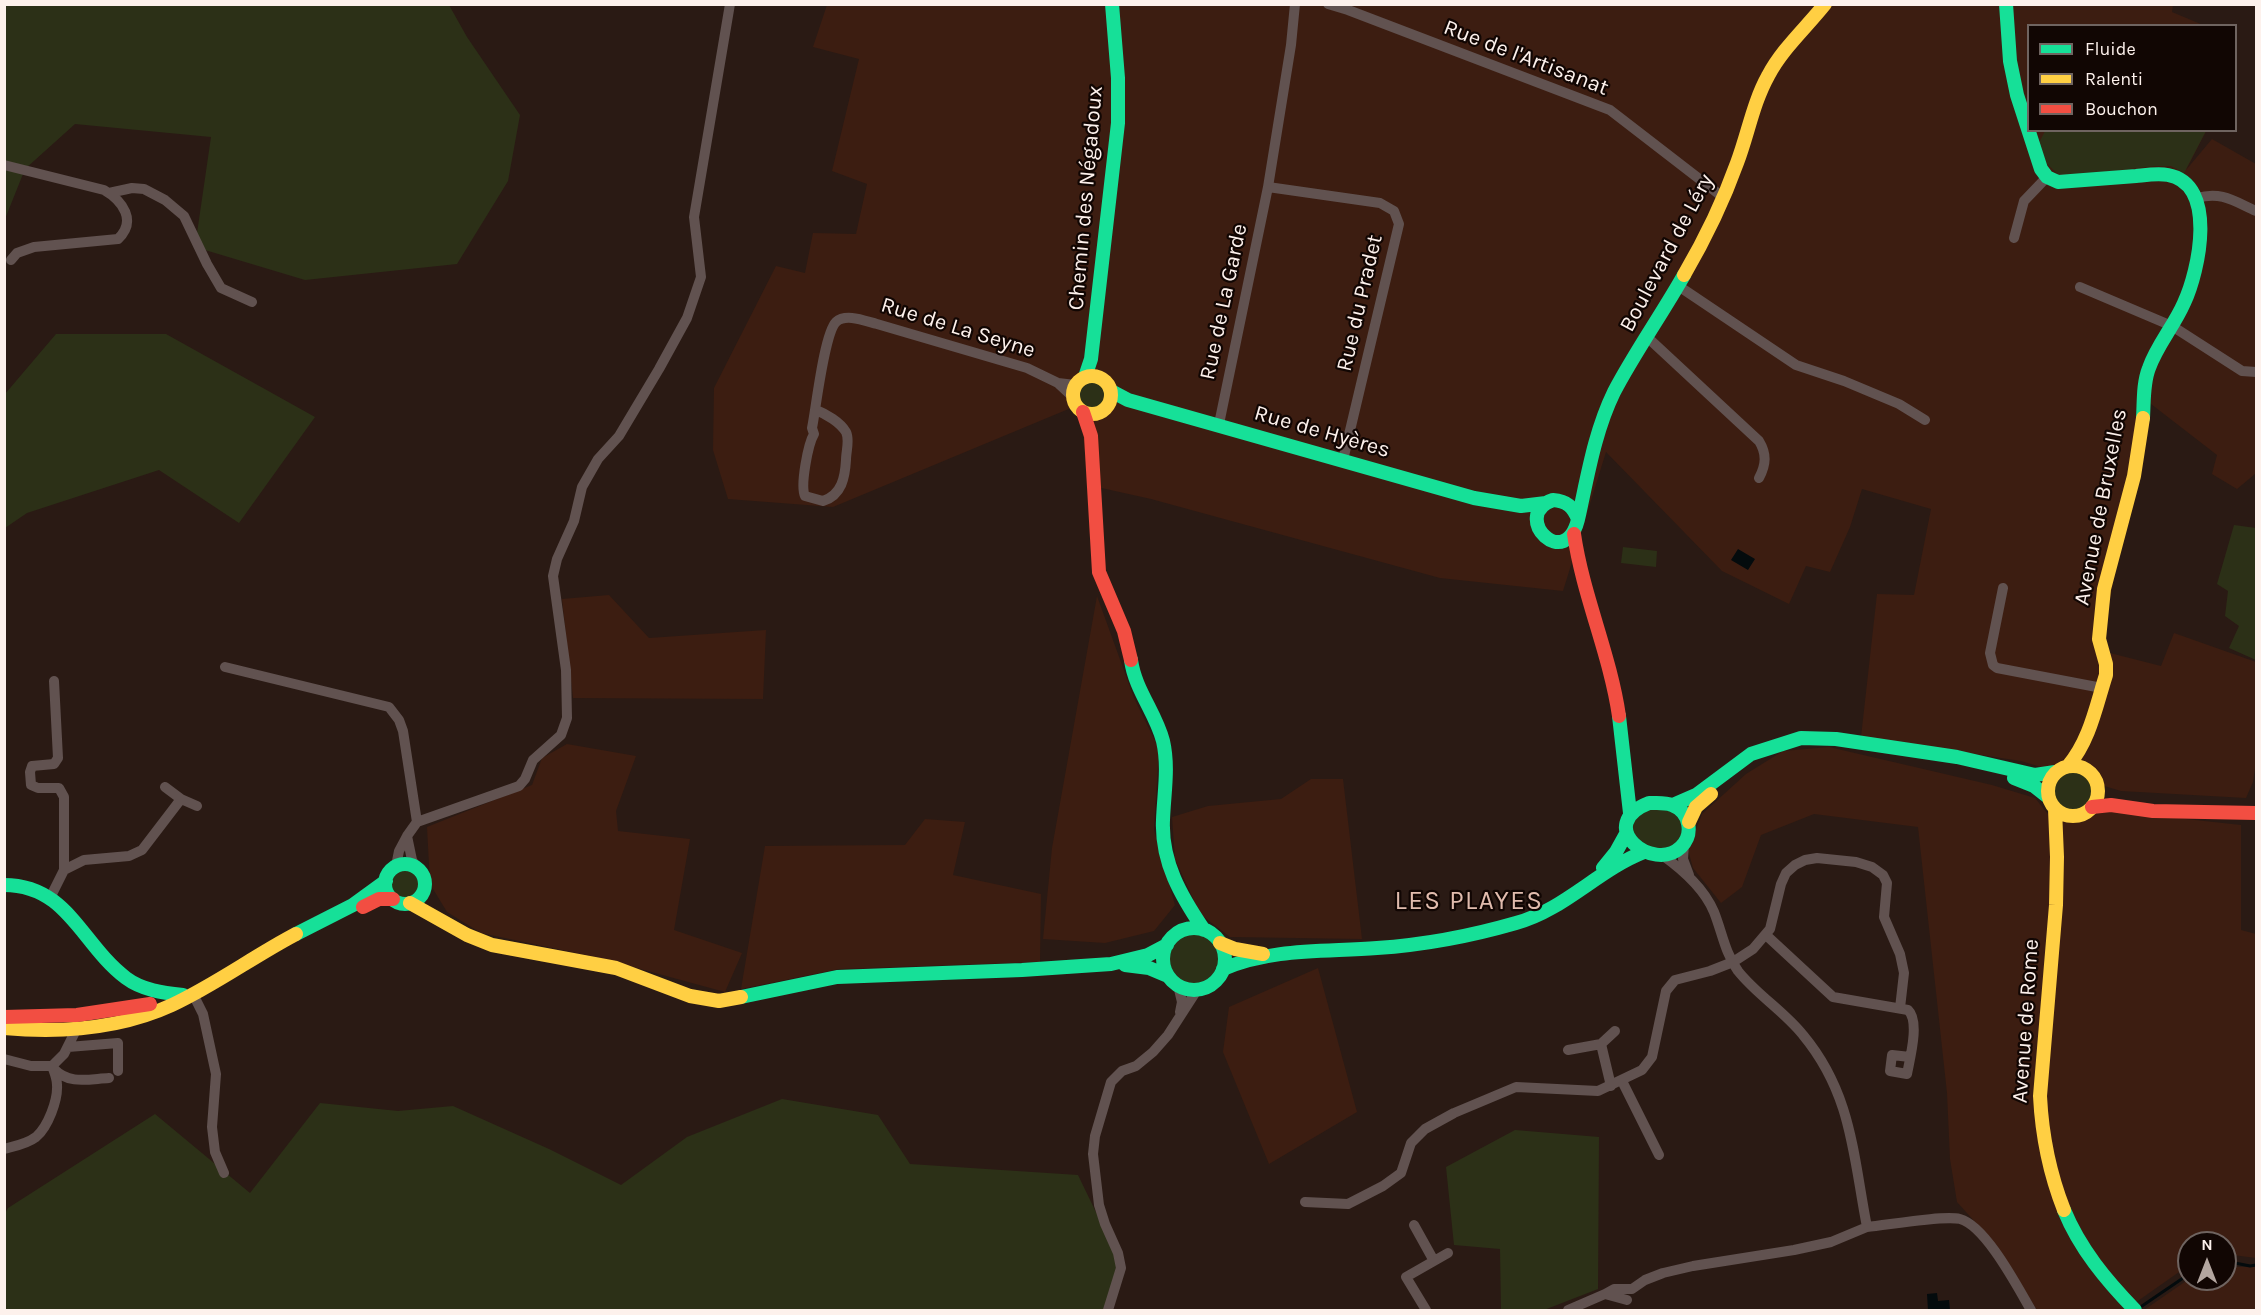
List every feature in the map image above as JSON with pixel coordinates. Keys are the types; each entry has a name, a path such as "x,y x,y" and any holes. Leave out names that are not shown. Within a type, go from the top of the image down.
{"street":[{"path":"396,866 399,851 417,822 519,786 525,779 533,760 561,735 567,718 566,670 553,576 557,559 574,521 582,487 598,459 619,436 659,369 687,318 701,277 694,217 730,4"},
{"name":"Chemin des Négadoux","path":"1083,384 1091,359 1118,123 1118,78 1112,4"},
{"name":"Rue de La Garde","path":"1219,424 1268,187 1291,45 1295,4"},
{"name":"Rue de l'Artisanat","path":"1328,4 1610,110 1724,198"},
{"name":"Boulevard de Léry","path":"1578,519 1589,465 1614,392 1706,235 1724,198 1759,93 1768,75 1778,57 1825,4"},
{"path":"2006,4 2010,61 2016,95 2027,128"},
{"path":"2028,132 2041,169 2047,177 2058,182 2165,174 2185,181 2196,198 2222,196 2256,211"},
{"path":"4,165 109,193 132,188 144,189 165,200 184,216 221,288 252,302"},
{"path":"2014,238 2024,201 2047,177"},
{"name":"Rue du Pradet","path":"1268,187 1380,203 1394,211 1399,224 1343,460"},
{"path":"11,260 17,253 34,247 118,239 123,234 127,216 126,209 109,193"},
{"name":"Avenue de Bruxelles","path":"2085,741 2102,688 2106,664 2099,639 2101,608 2142,439 2146,373 2185,301 2194,277 2200,229 2196,198"},
{"path":"1677,285 1796,365 1844,381 1899,404 1925,420"},
{"path":"2080,287 2172,326 2242,371 2256,372"},
{"name":"Rue de La Seyne","path":"816,410 831,330 837,321 845,318 877,324 1027,368 1058,383 1083,384"},
{"path":"1647,336 1759,441 1764,449 1765,459 1759,478"},
{"path":"1091,436 1099,413 1110,397 1106,382 1083,384 1074,403 1083,412 1091,436 1099,572 1126,636 1136,681 1162,737 1166,755 1162,833 1164,851 1184,902 1203,930"},
{"name":"Rue de Hyères","path":"1110,397 1219,424 1474,498 1521,506 1552,501"},
{"path":"816,410 830,417 846,432 847,454 841,487 831,499 824,501 805,496 802,489 810,450 809,441 814,434 812,428 816,410"},
{"path":"1083,412 1099,413"},
{"name":"Boulevard de Léry","path":"1552,501 1576,488 1589,465"},
{"path":"1583,580 1562,549 1544,537 1538,529 1537,514 1552,501 1570,504 1578,519 1574,534 1583,580 1614,684 1628,783 1630,813 1626,834 1616,852 1594,878"},
{"name":"Rue de Hyères","path":"1505,505 1533,522 1538,529"},
{"path":"1554,542 1565,541 1574,534"},
{"path":"2003,588 1990,653 1993,665 1997,668 2102,688"},
{"path":"225,667 389,706 399,720 403,731 417,822"},
{"path":"50,898 64,870 64,797 60,788 38,788 31,785 30,772 32,766 54,764 58,758 54,681"},
{"path":"1673,805 1695,795 1751,754 1784,742 1816,738 1899,751 1976,767 2017,779 2034,786 2061,813 2075,816 2085,813 2092,807 2098,792 2085,754 2085,741"},
{"path":"2051,803 2047,788 2050,780 2079,753 2085,741"},
{"path":"1690,878 1683,859 1684,844 1689,834 1689,822 1696,807 1722,784 1756,760 1771,752 1799,745 1834,745 1957,757 2035,775 2061,769 2083,768 2119,798 2171,810"},
{"path":"1628,783 1649,803"},
{"path":"165,787 181,799 197,806"},
{"path":"64,870 84,860 129,856 142,850 181,799"},
{"path":"1630,813 1649,803 1673,805 1681,810 1689,822"},
{"name":"Avenue de Rome","path":"2051,803 2058,850 2052,965 2040,1096 2046,1156 2054,1190 2072,1230 2107,1281 2135,1311"},
{"path":"2092,807 2111,805 2153,811 2256,813"},
{"name":"Avenue de Rome","path":"2058,850 2064,827 2075,816"},
{"path":"1626,834 1633,845 1644,852 1671,854 1684,844"},
{"path":"407,836 412,860 424,876 424,890 434,908 467,935"},
{"path":"1223,969 1272,955 1383,948 1479,932 1521,922 1542,913 1618,863 1644,852"},
{"path":"1662,855 1690,878 1703,893 1713,909 1726,949 1733,962 1757,991 1802,1033 1827,1068 1838,1090 1847,1121 1867,1227"},
{"path":"1305,1203 1348,1204 1383,1186 1401,1173 1411,1143 1425,1129 1454,1113 1516,1087 1590,1093 1611,1086 1642,1070 1652,1057 1665,991 1675,980 1733,962 1753,949 1766,934 1775,914 1781,884 1786,873 1795,865 1816,858 1856,862 1872,867 1883,875 1887,883 1884,916 1900,954 1904,973 1900,1008"},
{"path":"393,899 387,891 386,881 389,872 396,866 406,864 416,867"},
{"path":"4,1028 74,1029 100,1026 149,1014 251,962 281,942 354,904 386,881"},
{"path":"4,885 30,886 50,898 111,965 139,985 163,992 192,993"},
{"path":"411,903 419,898 424,890"},
{"path":"251,962 276,954 379,899 411,903 478,941 508,949 581,960 616,968 690,996 719,1001 837,977 1022,970 1111,963 1148,955 1167,945 1181,931 1192,928 1203,930 1215,936 1220,943 1224,956 1223,969 1214,982 1197,990 1168,1035 1154,1052 1136,1066 1122,1071 1111,1082 1095,1136 1093,1154 1099,1205 1118,1253 1121,1268 1108,1311"},
{"path":"1181,931 1185,916 1184,902"},
{"path":"1766,934 1833,997 1908,1010 1915,1021 1910,1057"},
{"path":"1220,943 1235,949 1272,955"},
{"path":"1167,945 1163,957 1182,1002 1180,1014"},
{"path":"1111,963 1149,968 1173,981 1197,990"},
{"path":"4,1017 72,1017 136,1007 192,993"},
{"path":"192,993 203,1014 216,1074 212,1127 215,1152 224,1173"},
{"path":"4,1059 42,1068 52,1066 68,1047 74,1029"},
{"path":"1568,1050 1601,1044 1615,1031"},
{"path":"52,1066 62,1077 75,1081 113,1074 118,1042 68,1047"},
{"path":"1601,1044 1611,1086"},
{"path":"4,1149 24,1144 36,1137 45,1126 57,1094 57,1082 52,1066"},
{"path":"1622,1081 1659,1155"},
{"path":"1605,1294 1625,1306 1632,1289 1645,1280 1663,1273 1831,1242 1867,1227 1961,1219 1983,1235 2031,1311"},
{"path":"1414,1226 1434,1261"},
{"path":"1426,1311 1406,1277 1448,1254"},
{"path":"1568,1311 1614,1289 1632,1289"}],"shaded area":[{"path":"827,5 2173,5 2172,12 2201,24 2027,24 2027,132 2205,132 2186,170 2212,139 2256,164 2255,474 2237,489 2212,474 2217,455 2151,404 2146,439 2114,577 2104,635 2110,653 2161,666 2174,633 2256,662 2256,762 2253,782 2246,798 2121,791 2021,761 1861,737 1877,594 1914,595 1931,509 1862,489 1850,527 1830,572 1806,566 1789,604 1722,571 1606,452 1563,591 1440,578 1151,499 1088,485 1082,423 1071,408 833,507 728,499 713,450 714,388 776,266 805,273 813,233 856,234 867,184 832,171 859,59 813,47"},
{"path":"1738,549 1755,559 1748,570 1731,560"},
{"path":"609,595 649,638 766,630 763,699 573,698 562,599"},
{"path":"1097,596 1134,698 1159,749 1154,830 1175,905 1154,931 1105,943 1043,939 1052,848"},
{"path":"567,744 636,756 616,811 618,831 690,839 674,930 742,953 725,992 600,958 481,933 447,912 430,884 427,827 532,785 542,758"},
{"path":"1829,747 1992,785 2035,798 2047,813 2074,823 2104,810 2241,825 2241,930 2256,934 2256,1258 2237,1256 2237,1231 2177,1231 2177,1273 2125,1310 2037,1310 1994,1243 1957,1202 1950,1159 1947,1093 1918,827 1814,814 1761,835 1742,887 1721,903 1693,868 1688,850 1702,814 1746,774 1783,751"},
{"path":"1311,779 1343,779 1362,939 1230,937 1200,914 1175,859 1172,817 1208,806 1281,799"},
{"path":"925,819 965,822 953,875 1041,894 1040,962 839,969 741,989 765,846 905,845"},
{"path":"1318,968 1357,1112 1269,1164 1223,1052 1229,1007"},
{"path":"2237,1267 2256,1267 2256,1310 2144,1310 2177,1287 2177,1291 2237,1291"},
{"path":"1937,1293 1938,1301 1949,1300 1950,1310 1928,1310 1927,1294"}],"green space":[{"path":"5,5 449,5 467,37 520,115 508,181 457,264 305,280 195,247 211,137 75,124 25,169 5,219"},
{"path":"2044,132 2205,132 2184,173 2171,166 2155,166 2088,174 2058,174 2047,164 2039,143"},
{"path":"56,334 166,334 315,417 239,523 159,470 27,513 5,528 5,394"},
{"path":"1092,376 1099,377 1105,382 1110,388 1110,402 1105,408 1099,413 1092,414 1085,413 1079,408 1074,402 1073,395 1074,388 1079,382 1085,377"},
{"path":"2234,525 2256,528 2256,660 2229,648 2239,626 2225,616 2228,591 2217,584"},
{"path":"1623,547 1657,551 1656,567 1621,563"},
{"path":"2073,766 2087,770 2094,777 2098,791 2094,805 2087,812 2073,816 2059,812 2052,805 2048,791 2052,777 2059,770"},
{"path":"1635,808 1681,810 1687,840 1653,854 1626,825"},
{"path":"406,864 420,870 426,884 420,898 406,904 392,898 386,884 392,870"},
{"path":"1194,928 1216,937 1225,959 1216,981 1194,990 1172,981 1163,959 1172,937"},
{"path":"782,1099 878,1115 910,1164 1078,1175 1119,1260 1110,1310 5,1310 4,1215 8,1208 155,1114 250,1193 320,1103 398,1111 453,1106 549,1149 621,1185 687,1137"},
{"path":"1515,1130 1599,1137 1598,1289 1544,1310 1501,1310 1500,1249 1454,1245 1446,1167"}],"waterway":[{"path":"2237,1263 2256,1265"},
{"path":"2142,1306 2177,1282"}],"traffic: fast":[{"path":"1085,377 1091,359 1118,123 1118,78 1112,4"},
{"path":"2006,4 2010,61 2017,95 2027,126"},
{"path":"2029,132 2041,169 2047,177 2058,182 2164,174 2184,182 2194,194 2199,211 2200,230 2195,271 2184,303 2156,351 2149,368 2145,386 2143,418"},
{"path":"1578,519 1576,515 1574,511 1569,505 1553,500 1541,507 1537,517 1539,528 1545,536 1554,541 1564,541 1573,533 1579,515 1597,437 1607,407 1631,362 1684,275"},
{"path":"1111,391 1128,400 1474,498 1521,506 1546,503"},
{"path":"1131,660 1137,681 1160,731 1165,751 1163,820 1165,850 1180,891 1204,930"},
{"path":"1619,716 1630,813"},
{"path":"1673,805 1696,795 1751,754 1801,738 1836,739 1957,757 2035,775 2055,772"},
{"path":"2014,778 2034,786 2048,797"},
{"path":"1649,803 1672,805 1678,808 1686,818 1688,836 1681,847 1669,854 1656,855 1644,851 1627,834 1626,823 1633,812 1649,803"},
{"path":"1603,868 1616,852 1626,834"},
{"path":"1223,969 1260,957 1279,954 1412,945 1464,936 1516,923 1550,909 1611,869 1644,852"},
{"path":"405,864 419,870 425,884 419,898 405,904 391,898 385,884 391,870 405,864"},
{"path":"296,934 353,905 386,881"},
{"path":"4,885 26,888 44,895 59,905 110,964 132,982 153,990 183,995"},
{"path":"1194,928 1216,937 1225,959 1216,981 1194,990 1172,981 1163,959 1172,937 1194,928"},
{"path":"741,997 837,977 1111,964 1148,955 1167,945"},
{"path":"1125,965 1149,968 1168,976"},
{"path":"2064,1210 2078,1238 2095,1263 2135,1310"}],"traffic: slow":[{"path":"1684,275 1726,192 1758,97 1768,76 1787,48 1825,4"},
{"path":"1092,376 1106,381 1111,395 1106,409 1092,414 1078,409 1073,395 1078,381 1092,376"},
{"path":"2068,766 2087,734 2106,675 2106,664 2099,639 2104,589 2134,476 2143,418"},
{"path":"2068,766 2078,766 2091,773 2098,786 2098,791 2098,796 2091,809 2078,816 2068,816 2059,812 2052,805 2048,796 2048,786 2052,777 2059,770 2068,766"},
{"path":"1689,822 1696,807 1711,794"},
{"path":"2055,809 2056,905 2040,1096 2047,1154 2064,1210"},
{"path":"410,903 467,935 492,945 616,968 690,996 719,1001 741,997"},
{"path":"4,1028 47,1030 90,1027 152,1013 204,989 296,934"},
{"path":"1220,943 1235,949 1263,954"}],"traffic: jam":[{"path":"1083,412 1091,436 1099,572 1124,631 1131,660"},
{"path":"1574,534 1619,716"},
{"path":"2092,807 2111,805 2153,811 2256,813"},
{"path":"363,907 379,899 393,899"},
{"path":"4,1017 77,1015 150,1004"}],"district":[{"name":"LES PLAYES","path":"1469,902"}]}
